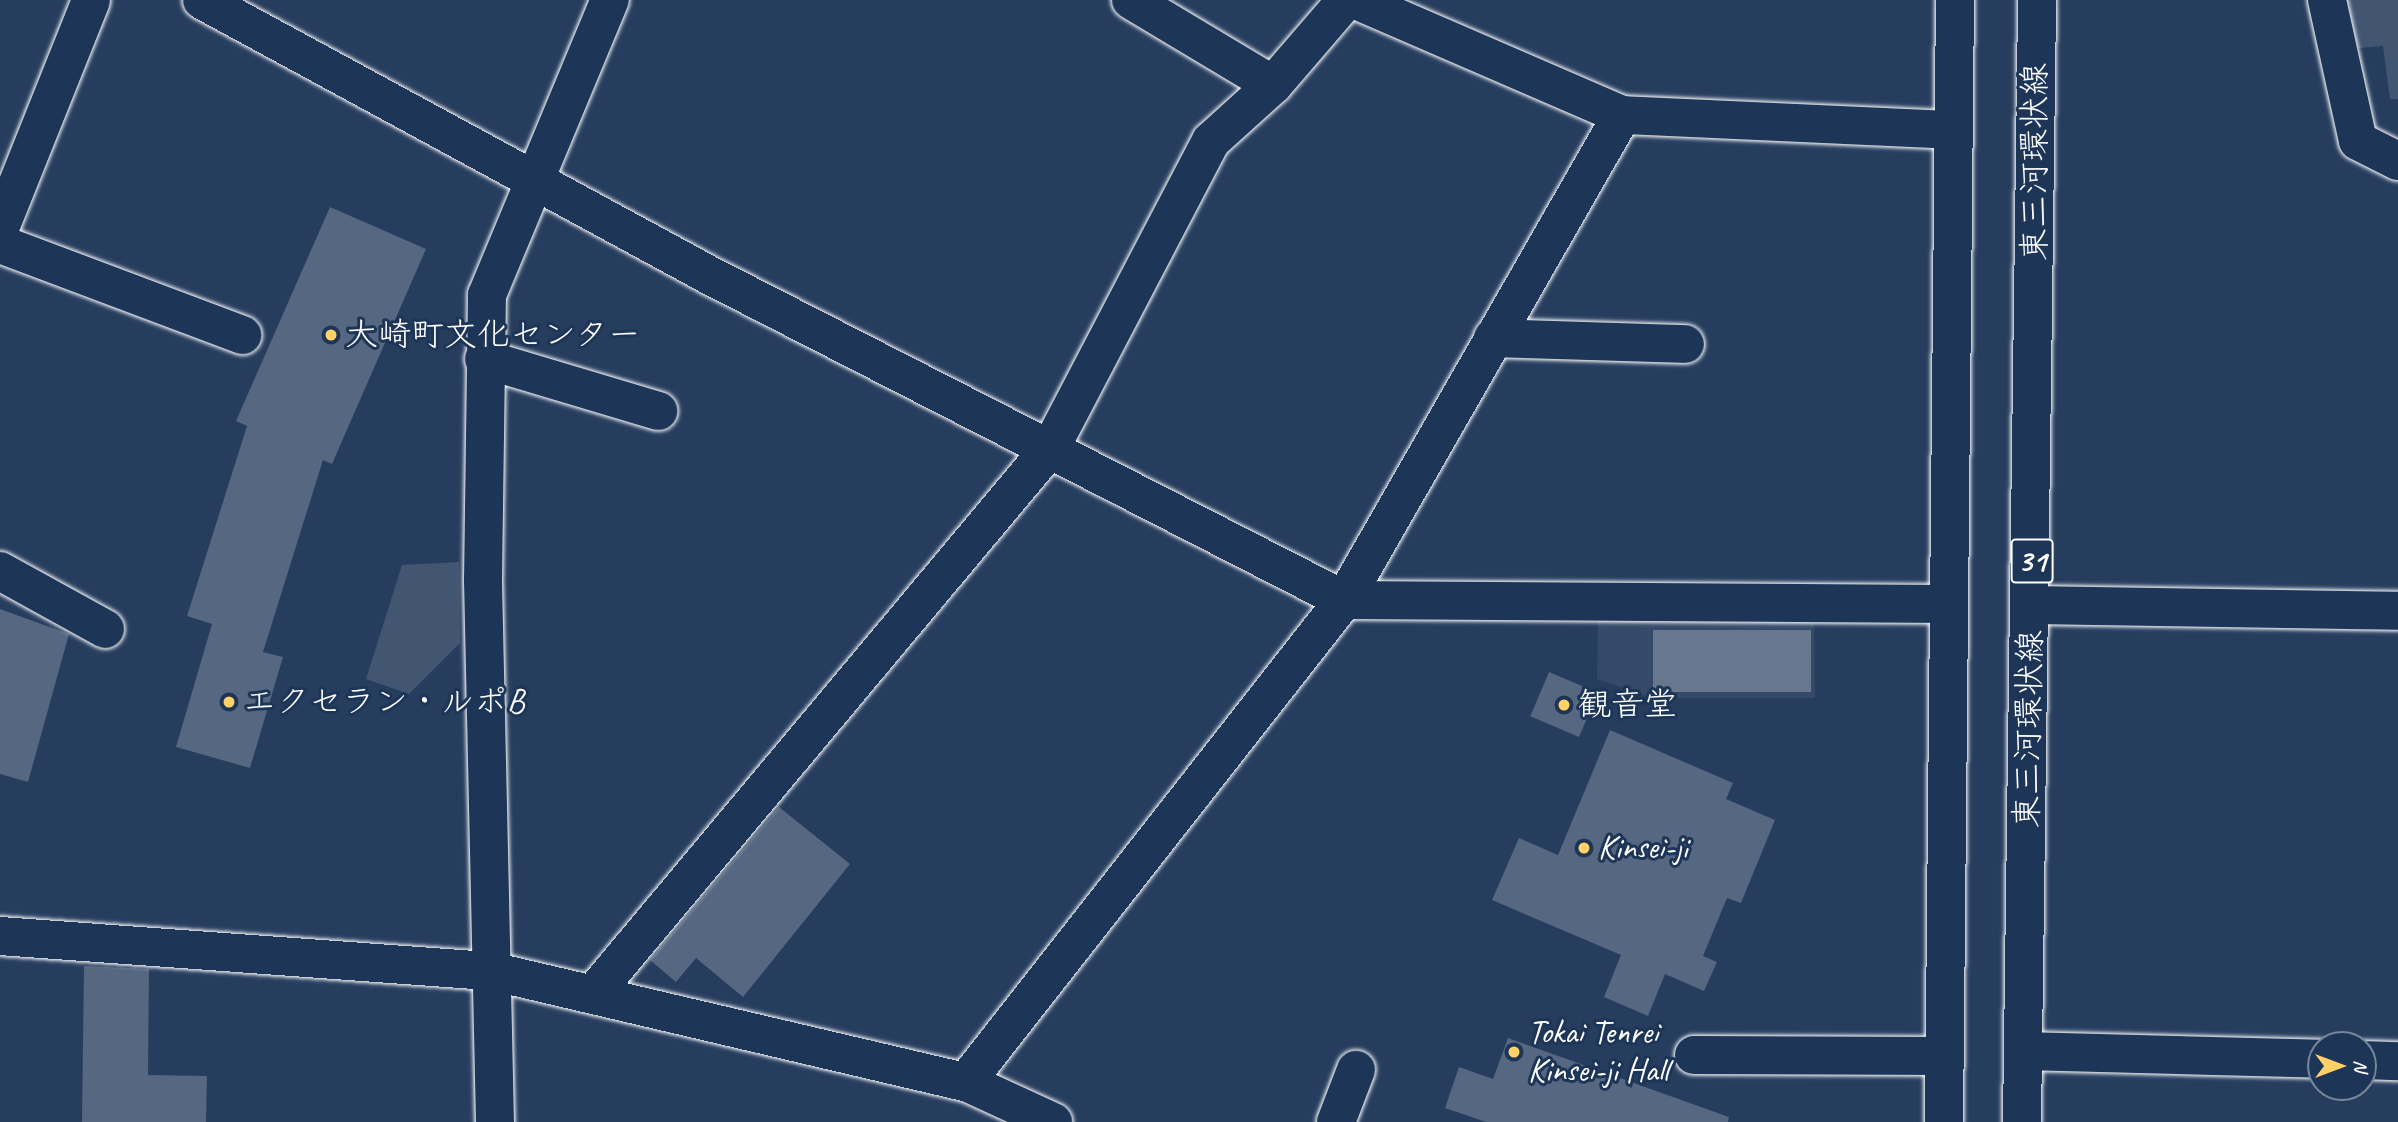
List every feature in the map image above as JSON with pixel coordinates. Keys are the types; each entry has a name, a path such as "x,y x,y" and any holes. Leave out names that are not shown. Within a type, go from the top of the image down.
{"street":[{"path":"0,228 91,0"},
{"path":"202,0 534,176 706,274 1051,447 1344,600 1949,604"},
{"path":"495,1122 484,359 487,295 534,176 610,0"},
{"path":"1131,0 1273,85"},
{"path":"594,993 1051,447 1211,141 1273,85 1346,0"},
{"path":"1356,0 1622,115 1953,130"},
{"path":"1944,1122 1955,0"},
{"name":"東三河環状線","path":"2022,1122 2031,606 2036,0"},
{"path":"2327,0 2358,141 2398,161"},
{"path":"966,1082 1344,600 1622,115"},
{"path":"0,244 242,335"},
{"path":"1493,338 1685,344"},
{"path":"484,359 658,411"},
{"path":"0,571 105,629"},
{"path":"2031,606 2398,611"},
{"path":"0,936 491,971 966,1082 1053,1122"},
{"path":"2023,1051 2307,1059"},
{"path":"1694,1055 1944,1056"},
{"path":"2377,1060 2398,1061"},
{"path":"1336,1122 1356,1070"}],"shaded area":[{"path":"2347,0 2398,0 2398,99 2390,99 2383,46 2358,48"},
{"path":"459,562 460,643 409,694 366,679 402,565"},
{"path":"1814,617 1815,698 1651,698 1597,679 1598,618"},
{"path":"1653,630 1811,630 1811,692 1653,692"}],"building":[{"path":"330,207 426,249 332,464 323,460 263,652 283,657 250,768 176,747 212,624 187,616 247,426 236,421"},
{"path":"0,609 69,634 28,782 0,774"},
{"name":"観音堂","path":"1549,672 1598,693 1579,737 1530,716"},
{"path":"1610,730 1733,783 1726,799 1775,820 1741,903 1727,898 1703,956 1717,962 1704,991 1665,974 1648,1016 1604,997 1621,955 1492,900 1519,838 1558,855"},
{"path":"779,807 850,864 743,997 696,958 676,982 650,960"},
{"path":"84,966 149,969 148,1075 207,1076 206,1122 82,1122"},
{"path":"1508,1038 1729,1117 1728,1122 1486,1122 1445,1108 1459,1067 1493,1079"}],"place":[{"name":"大崎町文化センター","path":"331,335"},
{"name":"エクセラン・ルポB","path":"229,702"},
{"name":"観音堂","path":"1564,705"},
{"name":"Kinsei-ji","path":"1584,848"},
{"name":"Tokai Tenrei Kinsei-ji Hall","path":"1514,1052"}]}
